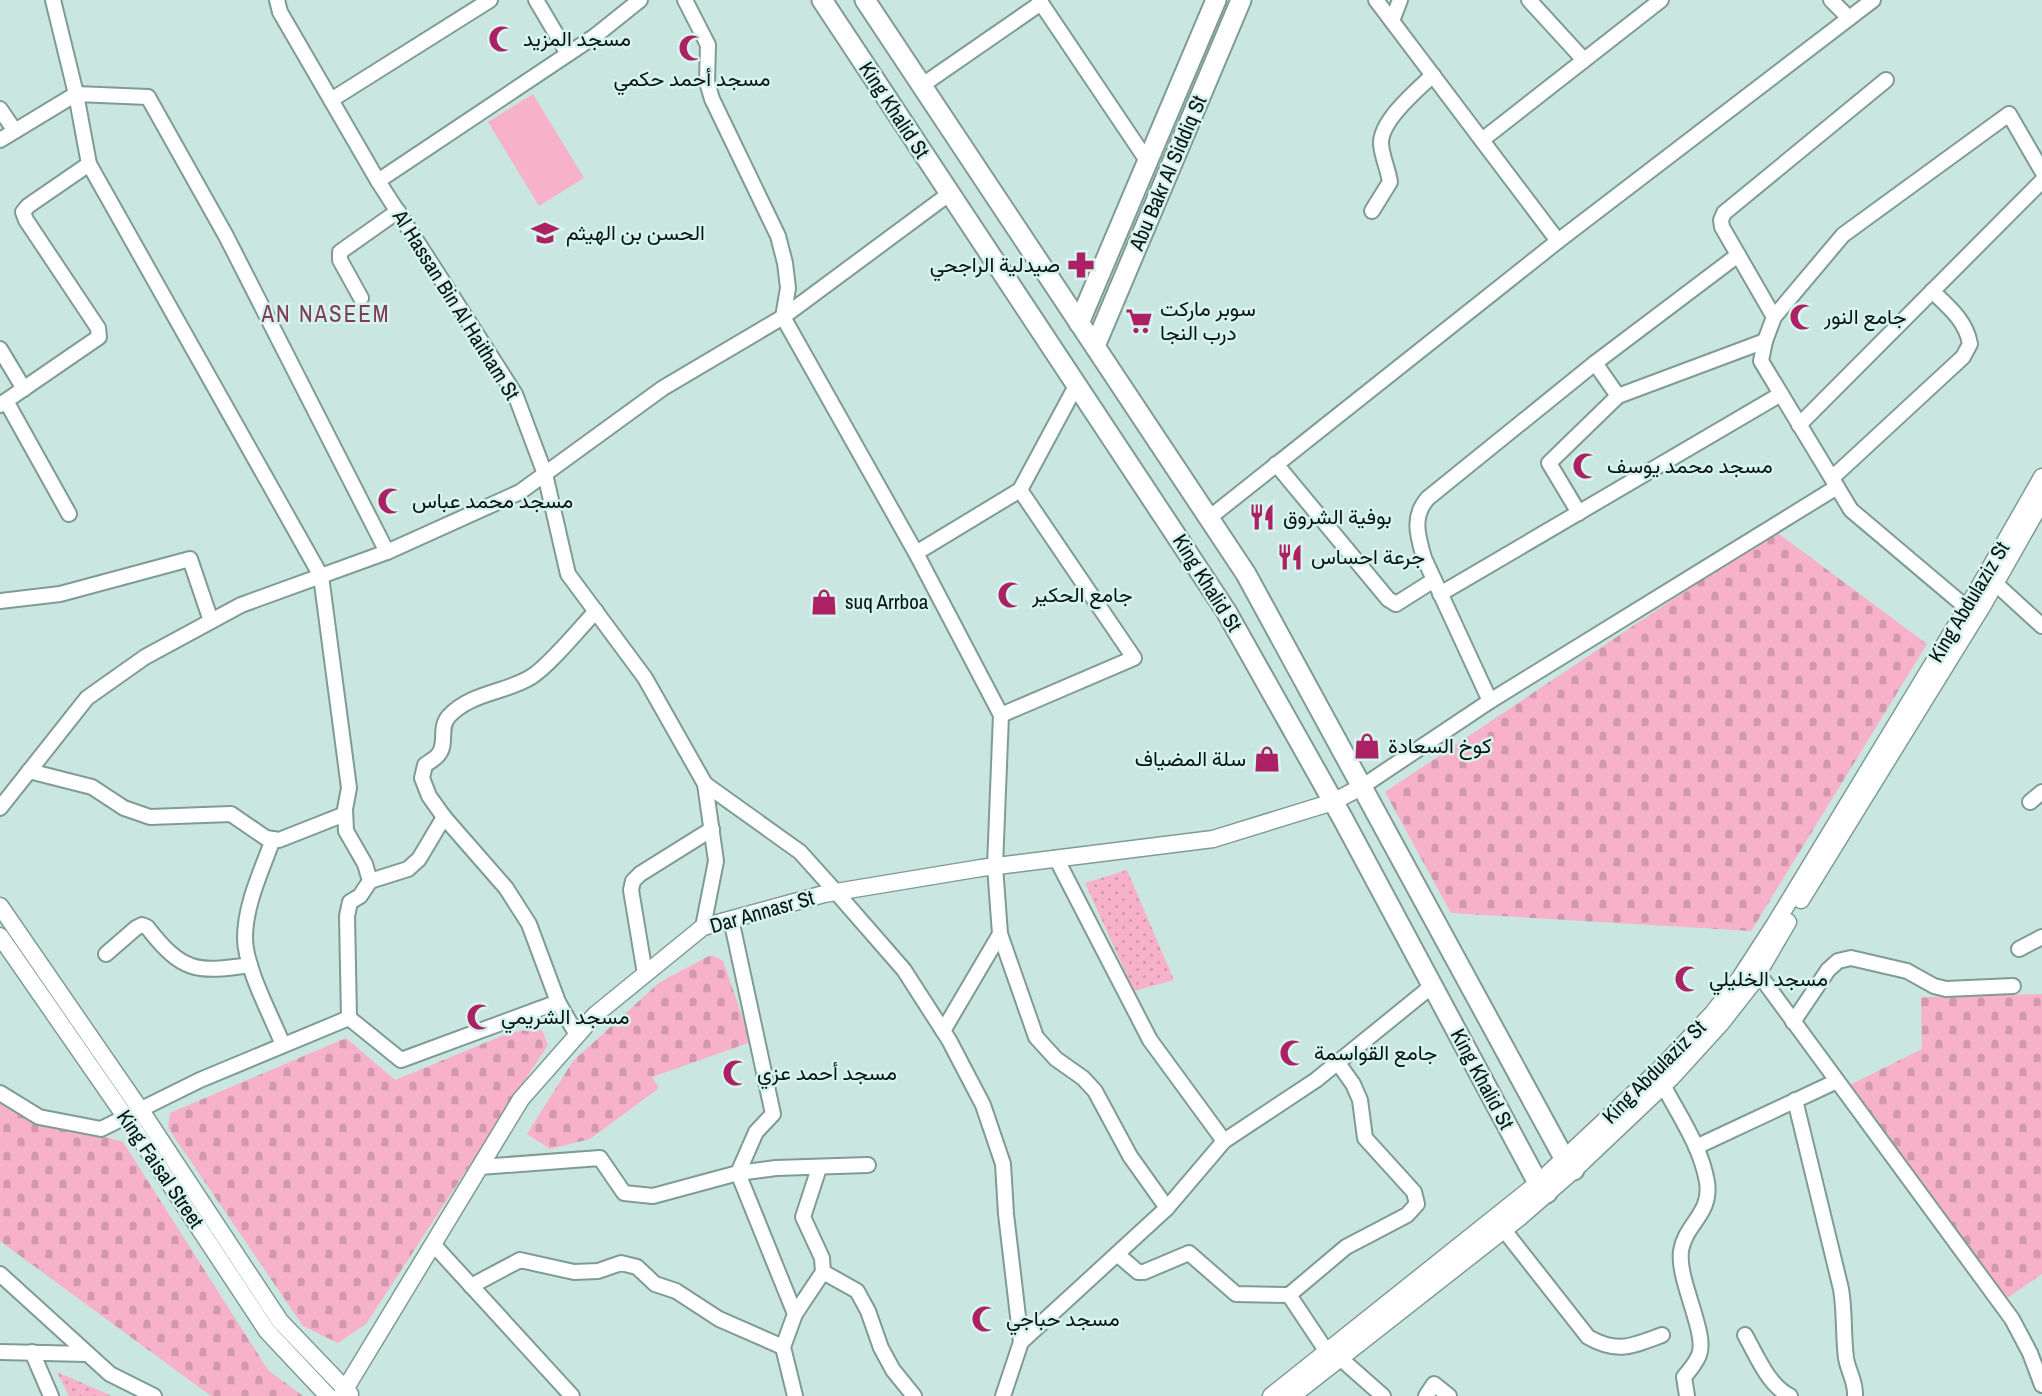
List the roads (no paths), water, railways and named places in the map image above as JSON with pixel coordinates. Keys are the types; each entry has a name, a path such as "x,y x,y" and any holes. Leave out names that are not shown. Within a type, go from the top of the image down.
{"main road":[{"name":"King Khalid St","path":"822,0 1226,611 1333,802 1542,1188"},
{"name":"King Khalid St","path":"865,0 1246,574 1569,1164"},
{"name":"Abu Bakr Al Siddiq St","path":"1079,323 1216,0"},
{"name":"Abu Bakr Al Siddiq St","path":"1095,346 1241,0"}],"street":[{"path":"53,0 76,94 89,164 321,576 349,788 345,814 346,831 365,864 370,881"},
{"name":"Al Hassan Bin Al Haitham St","path":"277,0 280,12 378,181 515,394 545,474 568,574 645,678 705,784 716,861 703,927"},
{"path":"331,100 490,0"},
{"path":"536,0 568,54"},
{"path":"378,181 595,36 640,0"},
{"path":"685,0 708,45 707,82 712,99 778,236 786,263 788,288 783,317 916,553 1001,715 995,866 1000,934 1036,1037 1056,1059 1083,1078 1095,1091 1130,1156 1167,1208"},
{"path":"1376,0 1558,241"},
{"path":"1392,21 1400,0"},
{"path":"1529,0 1584,60"},
{"path":"1482,140 1661,0"},
{"path":"1831,0 1849,18"},
{"path":"1209,518 1558,241 1873,0"},
{"path":"921,86 1040,1 1148,162"},
{"path":"1372,211 1390,182 1381,144 1383,130 1433,75"},
{"path":"1774,317 1722,227 1724,213 1886,80"},
{"path":"0,140 76,94 148,97 226,236 387,552"},
{"path":"0,108 15,131"},
{"path":"1967,608 1851,510 1761,361 1774,317 1843,235 2009,114 2042,171"},
{"path":"69,514 3,403 99,337 98,328 23,212 27,206 89,164"},
{"path":"1799,425 2042,181"},
{"path":"0,808 87,698 145,657 241,605 387,552 520,492 663,388 783,317 948,194"},
{"path":"362,298 340,260 340,252 398,211"},
{"path":"1490,701 1437,587 1417,534 1416,518 1420,507 1595,363 1738,255"},
{"path":"1363,786 1490,701 1834,482 1963,357 1970,344 1968,331 1956,314 1932,292"},
{"path":"1579,513 1549,463 1618,396 1765,341"},
{"path":"0,349 24,389"},
{"path":"1595,363 1618,396"},
{"path":"916,553 1020,490 1077,384"},
{"path":"1276,464 1388,599 1396,604 1437,587 1579,513 1781,394"},
{"name":"King Abdulaziz St","path":"1569,1164 1713,1013 1740,978 1967,608 2042,477"},
{"path":"1001,715 1134,658 1020,490"},
{"name":"King Abdulaziz St","path":"1292,1396 1333,1355 1542,1188 1663,1085 1722,1022 1758,973 1996,583 2042,501"},
{"path":"0,601 60,594 191,559 211,621"},
{"path":"1996,583 2042,626"},
{"path":"577,1035 558,1002 529,924 506,888 444,817 429,796 422,778 425,765 442,749 442,726 449,716 468,700 514,686 534,675 596,611"},
{"path":"29,771 92,787 124,808 150,817 231,814 266,838 279,840 345,814"},
{"path":"705,784 800,852 904,970 943,1031 983,1105 1003,1164 1021,1342 1003,1396"},
{"name":"Dar Annasr St","path":"346,1394 521,1099 594,1015 703,927 836,892 995,866 1213,839 1333,802 1363,786"},
{"path":"2030,802 2042,792"},
{"path":"444,817 419,859 408,869 370,881 360,896 350,902 347,916 349,1018 401,1060 558,1002"},
{"path":"645,974 631,890 633,881 712,829"},
{"path":"273,839 250,904 245,939 250,965 284,1045"},
{"path":"1056,858 1150,1040 1224,1141"},
{"path":"0,906 141,1110 280,1321 346,1394"},
{"path":"731,919 773,1114 756,1132 738,1173 795,1314"},
{"path":"106,954 142,925 147,927 175,958 189,967 203,970 250,965"},
{"path":"943,1031 1000,934"},
{"name":"King Faisal Street","path":"0,936 125,1117 267,1332 328,1396"},
{"path":"2019,949 2042,937"},
{"path":"1793,1022 1828,970 1838,961 1850,958 1908,971 1945,989 2013,986"},
{"path":"1758,973 2012,1319 2030,1353 2042,1385"},
{"path":"1021,1342 1167,1208 1224,1141 1316,1080 1432,986"},
{"path":"0,1093 39,1117 101,1129 200,1080 349,1018"},
{"path":"1117,1254 1138,1272 1144,1272 1189,1253 1236,1294 1289,1295 1346,1247 1407,1215 1417,1204 1414,1192 1365,1138 1360,1100 1353,1084 1338,1063"},
{"path":"1696,1147 1836,1081"},
{"path":"1663,1085 1701,1156 1708,1186 1707,1202 1686,1237 1681,1251 1683,1277 1700,1340 1700,1354 1684,1377 1687,1396"},
{"path":"1795,1100 1841,1289 1847,1362 1855,1384 1855,1396"},
{"path":"480,1167 600,1158 624,1192 653,1196 738,1173 776,1168 868,1165"},
{"path":"795,1396 783,1347 795,1314 823,1272 822,1258 803,1217 818,1168"},
{"name":"King Abdulaziz St","path":"1271,1396 1333,1355 1504,1230 1542,1188"},
{"path":"1504,1230 1588,1337 1603,1346 1619,1349 1662,1335"},
{"path":"433,1244 572,1396"},
{"path":"471,1286 520,1260 574,1272 598,1271 621,1263 637,1267 655,1284 676,1291 719,1319 783,1347"},
{"path":"823,1272 857,1292 893,1370 914,1396"},
{"path":"0,1274 110,1374 154,1396"},
{"path":"1289,1295 1333,1355 1383,1396"},
{"path":"1745,1335 1771,1379 1782,1392 1790,1396"},
{"path":"0,1352 88,1354"},
{"path":"32,1352 51,1396"},
{"path":"1426,1396 1434,1384 1449,1396"}],"place":[{"name":"مسجد المزيد","path":"502,39"},
{"name":"مسجد أحمد حكمي","path":"692,48"},
{"name":"الحسن بن الهيثم","path":"545,233"},
{"name":"صيدلية الراجحي","path":"1081,265"},
{"name":"جامع النور","path":"1803,317"},
{"name":"سوبر ماركت درب النجا","path":"1139,321"},
{"name":"مسجد محمد يوسف","path":"1586,466"},
{"name":"مسجد محمد عباس","path":"391,501"},
{"name":"بوفية الشروق","path":"1262,517"},
{"name":"جرعة احساس","path":"1290,557"},
{"name":"جامع الحكير","path":"1011,595"},
{"name":"suq Arrboa","path":"824,602"},
{"name":"كوخ السعادة","path":"1367,746"},
{"name":"سلة المضياف","path":"1267,759"},
{"name":"مسجد الخليلي","path":"1688,979"},
{"name":"مسجد الشريمي","path":"480,1017"},
{"name":"جامع القواسمة","path":"1293,1053"},
{"name":"مسجد أحمد عزي","path":"736,1073"},
{"name":"مسجد حباجي","path":"985,1319"}],"district":[{"name":"AN NASEEM","path":"326,314"}]}
